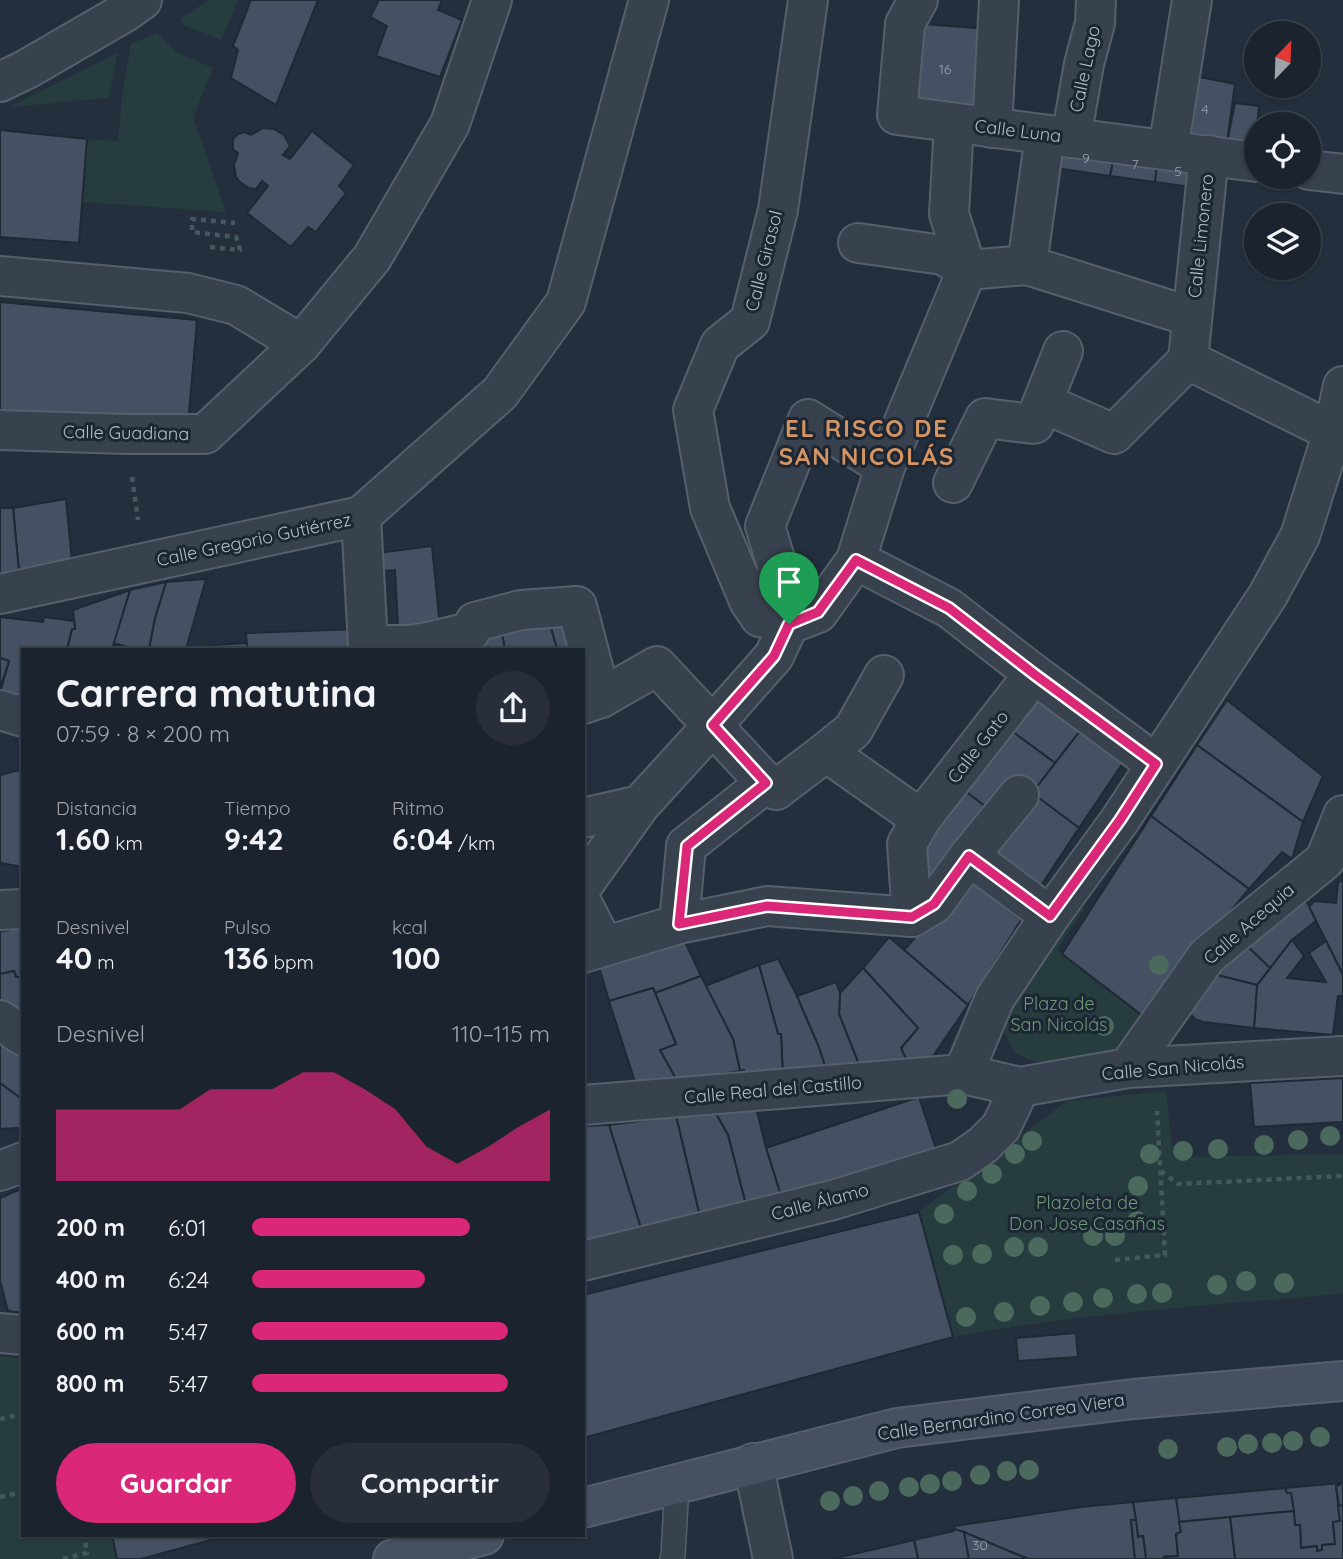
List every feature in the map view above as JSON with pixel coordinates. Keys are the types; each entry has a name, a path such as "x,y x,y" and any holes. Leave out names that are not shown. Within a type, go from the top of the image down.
{"street":[{"path":"0,82 27,69 142,0"},
{"name":"Calle Guadiana","path":"0,430 205,434 302,344 372,258 450,124 492,0"},
{"name":"Calle Gregorio Gutiérrez","path":"0,594 360,516 500,393 566,302 649,0"},
{"name":"Calle Girasol","path":"775,621 749,601 710,508 693,410 720,345 750,321 778,210 808,0"},
{"name":"Calle Luna","path":"918,0 905,24 897,115 1244,160"},
{"path":"992,128 999,0"},
{"name":"Calle Lago","path":"1027,265 1058,136 1084,64 1095,23 1096,0"},
{"path":"1168,150 1192,0"},
{"path":"775,621 818,612 856,560 885,467 967,270 949,214 954,123"},
{"name":"Calle Limonero","path":"1188,360 1209,155"},
{"path":"1321,171 1343,174"},
{"path":"858,243 943,254 967,270 1027,265 1192,317"},
{"path":"0,276 188,293 236,305 302,344"},
{"path":"953,483 985,418 1034,424 1063,351"},
{"path":"1043,403 1114,434 1188,360 1333,432"},
{"path":"963,1074 995,998 1050,916 1120,820 1268,595 1300,537 1333,432 1343,386"},
{"path":"585,882 640,805 774,656 778,569 765,526 808,419 885,467"},
{"path":"360,516 368,645 428,642 470,632 475,622 521,610 577,606 584,648"},
{"path":"856,560 949,608 1156,764"},
{"path":"585,657 592,701 657,666 766,783 776,790 853,730 884,675"},
{"name":"Calle Gato","path":"912,917 908,844 921,819 1034,674"},
{"path":"0,710 21,716"},
{"path":"826,752 921,819"},
{"path":"679,924 687,846 766,783"},
{"path":"585,913 594,950 679,924 767,906 912,917 934,904 1019,795"},
{"path":"585,818 640,805"},
{"name":"Calle Acequia","path":"1128,1068 1207,956 1325,860 1343,815"},
{"path":"969,856 1050,916"},
{"path":"0,910 21,909"},
{"path":"0,1020 21,1035"},
{"name":"Calle San Nicolás","path":"963,1074 1020,1087 1128,1068 1343,1056"},
{"name":"Calle Real del Castillo","path":"585,1105 963,1074"},
{"name":"Calle Álamo","path":"585,1261 833,1200 960,1161 983,1145 1001,1127 1020,1087"},
{"path":"0,1171 21,1163"},
{"path":"0,1333 21,1335"},
{"name":"Calle Bernardino Correa Viera","path":"585,1508 897,1428 1133,1399 1343,1381"},
{"path":"753,1464 773,1559"},
{"path":"393,1559 476,1537"}],"lane":[{"path":"670,1558 677,1485"}],"path":[{"path":"210,247 240,250 236,237 192,232 191,219 235,223"},
{"path":"127,434 144,563"},
{"path":"1115,1260 1165,1255 1156,1104"},
{"path":"1160,1171 1178,1184 1343,1176"},
{"path":"0,1419 21,1414"},
{"path":"0,1497 21,1492"},
{"path":"63,1559 88,1553 84,1537"}],"green space":[{"path":"208,0 238,0 221,40 183,25 181,18"},
{"path":"157,33 176,52 213,68 193,117 226,212 83,202 87,139 118,141 131,44"},
{"path":"117,53 109,98 9,107"},
{"name":"Plaza de San Nicolás","path":"1072,902 1084,909 1057,950 1143,1016 1106,1062 1064,1065 1042,1063 1014,1052 1003,1028 1006,1003"},
{"name":"Plazoleta de Don Jose Casañas","path":"1166,1091 1173,1157 1343,1154 1343,1292 1098,1316 953,1337 919,1212 1067,1101"},
{"path":"0,1356 21,1359 21,1537 112,1537 117,1559 0,1559"}],"building":[{"path":"251,0 318,0 276,105 231,78 238,50 233,46"},
{"path":"379,0 442,0 438,10 462,20 440,77 376,56 387,26 370,17"},
{"path":"910,23 988,29 979,116 903,109"},
{"path":"1180,73 1235,84 1227,143 1176,133"},
{"path":"1235,103 1259,106 1258,112 1244,112 1244,144 1227,143"},
{"path":"263,128 274,129 284,135 290,146 283,155 290,159 312,131 354,165 339,186 346,193 316,232 308,227 291,247 247,213 268,186 262,181 256,189 249,188 236,177 234,165 238,153 233,149 233,139 238,134 244,132 251,135"},
{"path":"0,130 87,139 79,243 0,237"},
{"path":"1063,137 1116,148 1110,176 1056,168"},
{"path":"1116,148 1159,153 1155,182 1110,176"},
{"path":"1159,150 1201,161 1198,188 1155,182"},
{"path":"0,302 197,320 188,425 0,410"},
{"path":"66,499 73,572 20,582 13,508"},
{"path":"0,508 13,508 20,582 0,587"},
{"path":"432,546 441,637 398,628 395,570 371,572 370,554"},
{"path":"206,579 186,648 149,648 166,582"},
{"path":"166,582 149,648 131,648 113,643 130,590"},
{"path":"130,590 112,648 67,648 72,629 75,629 73,610"},
{"path":"576,615 583,648 557,648 548,618"},
{"path":"0,617 43,622 44,617 74,621 75,629 72,629 67,648 21,648 21,698 0,693 9,661 0,658"},
{"path":"548,618 557,648 505,648 499,622"},
{"path":"500,625 505,648 464,648"},
{"path":"359,629 360,648 247,648 246,633"},
{"path":"247,643 247,648 212,648 213,645"},
{"path":"0,658 9,661 0,689"},
{"path":"1038,684 1087,722 1055,763 1005,726"},
{"path":"1227,700 1323,776 1303,822 1197,745"},
{"path":"1087,722 1129,754 1079,828 1032,793"},
{"path":"1005,726 1055,763 1032,793 994,813 957,785"},
{"path":"1197,745 1303,822 1292,859 1282,852 1249,889 1151,816"},
{"path":"21,770 21,867 0,865 0,775"},
{"path":"957,785 994,813 932,890 910,846"},
{"path":"1031,792 1079,828 1040,887 982,846"},
{"path":"1151,816 1249,889 1143,1016 1062,954"},
{"path":"1342,865 1343,975 1309,907 1314,901 1336,903 1338,882 1342,881"},
{"path":"968,878 1021,920 968,1005 904,950"},
{"path":"1303,894 1316,921 1292,940 1270,968 1245,944"},
{"path":"21,918 21,977 16,977 14,971 0,974 0,931 10,930 9,921"},
{"path":"679,929 701,976 655,993 653,988 609,1001 595,953"},
{"path":"889,937 968,1005 929,1062 908,1064 901,1048 918,1028 863,968"},
{"path":"1292,940 1304,956 1287,978 1326,982 1309,953 1326,941 1343,975 1343,996 1338,996 1333,1035 1254,1028 1257,985"},
{"path":"1245,944 1270,968 1257,985 1209,973"},
{"path":"778,959 819,1047 828,1075 783,1079 781,1034 778,1034 759,965"},
{"path":"759,965 778,1034 781,1034 783,1079 744,1081 744,1070 740,1071 733,1039 705,986"},
{"path":"863,968 918,1028 901,1048 908,1064 862,1072 839,1014 840,993"},
{"path":"14,971 16,977 21,977 21,1021 0,1008 0,974"},
{"path":"1209,973 1257,985 1254,1028 1203,1022 1195,1019 1184,1007"},
{"path":"701,976 733,1039 740,1071 677,1081 660,1050 676,1044 655,993"},
{"path":"836,982 840,993 839,1014 862,1072 828,1075 797,996"},
{"path":"653,988 676,1044 660,1050 677,1081 637,1088 609,1001"},
{"path":"0,1040 21,1053 21,1099 0,1083"},
{"path":"1343,1078 1343,1122 1254,1127 1250,1083"},
{"path":"0,1083 21,1099 21,1129 0,1129"},
{"path":"919,1097 936,1149 782,1199 766,1148"},
{"path":"756,1107 782,1199 747,1209 728,1135 715,1112"},
{"path":"715,1112 728,1135 747,1209 701,1221 676,1116"},
{"path":"676,1116 701,1221 644,1238 609,1125"},
{"path":"609,1125 644,1238 585,1252 585,1126"},
{"path":"21,1189 21,1313 8,1311 0,1280 0,1198"},
{"path":"919,1212 953,1337 585,1437 585,1295"},
{"path":"1076,1333 1078,1357 1018,1361 1016,1338"},
{"path":"1340,1483 1336,1486 1340,1521 1333,1522 1335,1544 1322,1545 1322,1550 1317,1551 1317,1546 1301,1548 1300,1525 1295,1525 1291,1493 1287,1493 1285,1488"},
{"path":"1343,1483 1343,1506 1339,1506 1336,1486"},
{"path":"1285,1488 1287,1493 1291,1493 1294,1511 1179,1522 1176,1498"},
{"path":"1176,1498 1181,1532 1176,1534 1178,1556 1146,1559 1143,1536 1138,1537 1133,1502"},
{"path":"1133,1502 1136,1520 1131,1520 1135,1559 1029,1559 954,1529 955,1526"},
{"path":"1343,1505 1343,1559 1235,1559 1230,1517 1294,1511 1295,1525 1300,1525 1301,1548 1317,1546 1317,1551 1322,1550 1322,1545 1335,1544 1333,1522 1340,1521 1338,1506"},
{"path":"1230,1517 1235,1559 1164,1559 1178,1556 1176,1534 1181,1532 1179,1522"},
{"path":"1131,1520 1136,1520 1138,1537 1143,1536 1146,1559 1135,1559"},
{"path":"954,1529 964,1532 969,1559 918,1559 914,1540"},
{"path":"964,1532 1023,1557 1023,1559 969,1559"},
{"path":"112,1537 222,1537 141,1559 117,1559"},
{"path":"914,1540 918,1559 832,1559"}],"district":[{"name":"EL RISCO DE SAN NICOLÁS","path":"867,443"}],"route":[{"path":"856,560 949,608 1156,764 1120,820 1050,916 969,856 934,904 912,917 767,906 679,924 687,846 766,783 713,725 774,656 789,624 818,612 856,560"}]}
